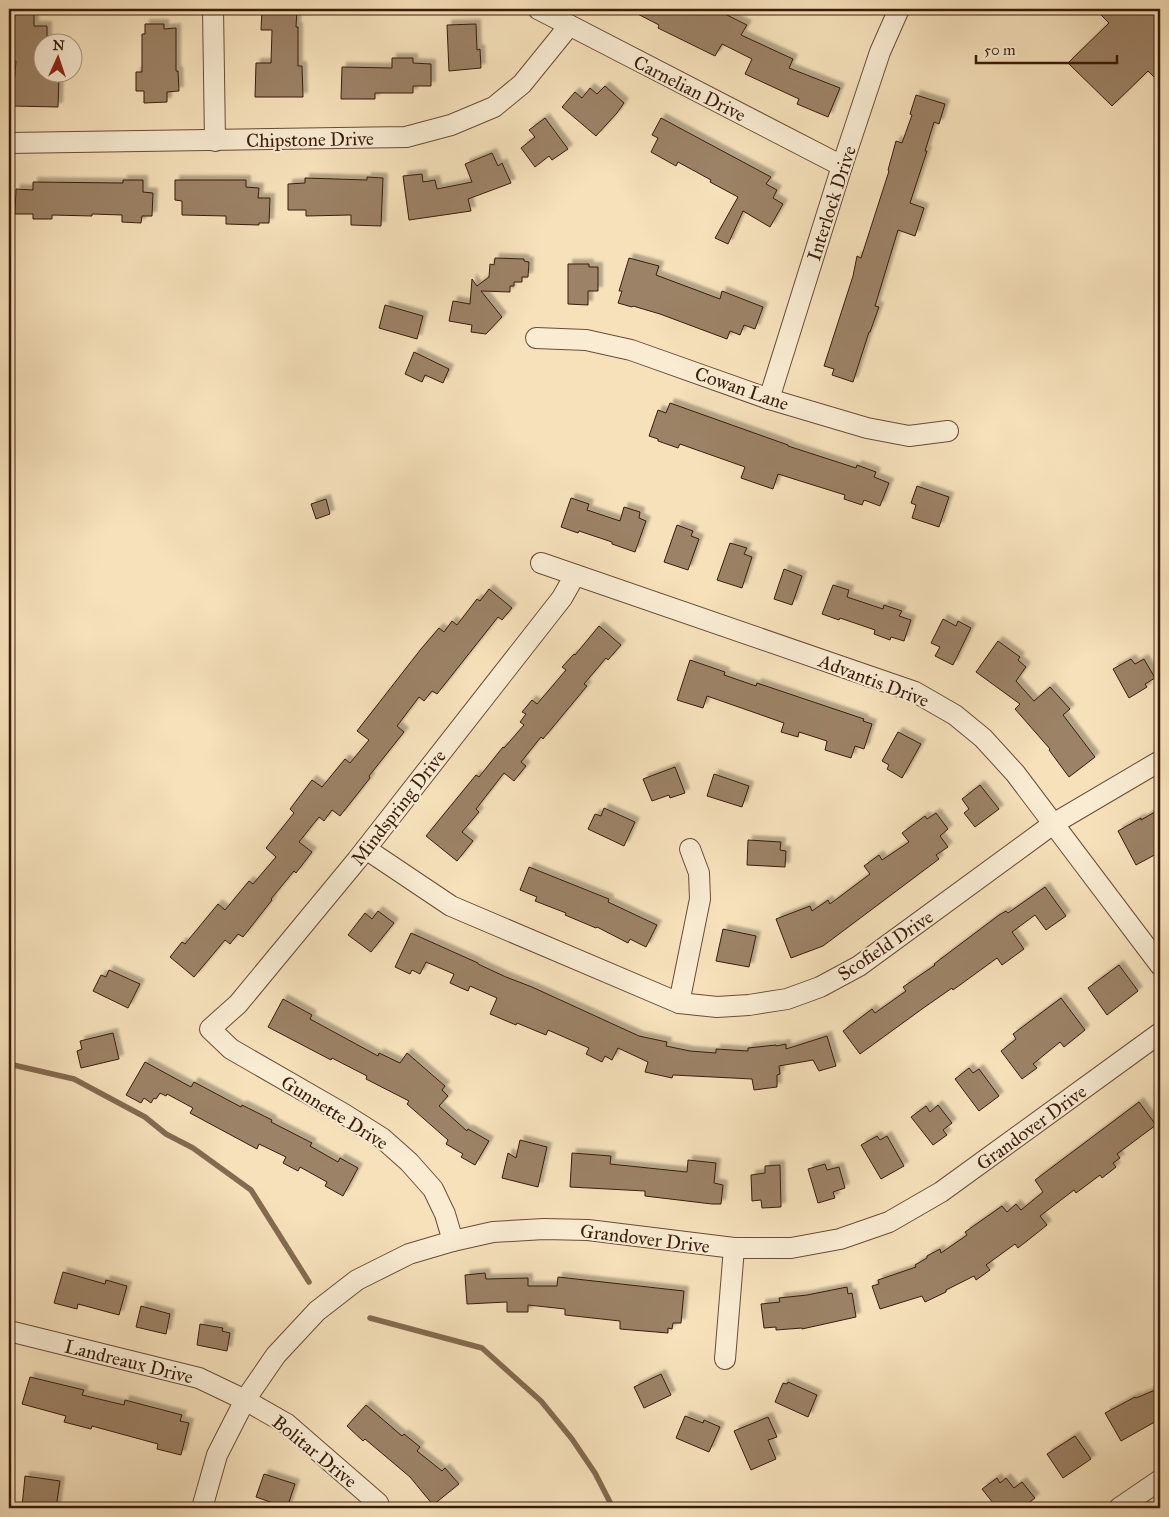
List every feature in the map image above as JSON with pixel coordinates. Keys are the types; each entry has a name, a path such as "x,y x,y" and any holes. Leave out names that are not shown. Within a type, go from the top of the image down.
{"street":[{"path":"213,9 216,141"},
{"name":"Carnelian Drive","path":"538,9 842,166"},
{"name":"Interlock Drive","path":"769,398 880,52 899,9"},
{"name":"Chipstone Drive","path":"9,143 406,137 451,125 494,107 522,84 569,26"},
{"name":"Cowan Lane","path":"536,338 586,340 631,350 769,398 867,428 909,436 948,431"},
{"name":"Advantis Drive","path":"541,563 914,692 955,715 984,738 1015,773 1160,966"},
{"name":"Mindspring Drive","path":"210,1029 238,1004 366,849 562,598 575,575"},
{"name":"Scofield Drive","path":"366,849 452,906 679,1003 717,1007 749,1005 787,998 820,987 859,966 1053,824 1160,761"},
{"path":"679,1003 700,899 699,873 690,849"},
{"name":"Gunnette Drive","path":"210,1029 231,1049 382,1138 409,1162 433,1188 445,1214 453,1241"},
{"name":"Grandover Drive","path":"202,1508 217,1455 245,1400 276,1356 317,1311 357,1280 409,1254 493,1232 544,1229 580,1230 734,1248 790,1248 840,1239 889,1222 941,1192 1160,1033"},
{"path":"725,1359 734,1248"},
{"name":"Landreaux Drive","path":"9,1331 199,1378 245,1400"},
{"name":"Bolitar Drive","path":"245,1400 287,1424 378,1503 380,1508"},
{"path":"1119,1508 1160,1480"}],"building":[{"path":"15,9 34,9 34,26 47,26 47,32 32,32 32,82 59,82 58,107 12,106 16,61 13,61"},
{"path":"262,9 297,9 298,66 302,66 303,97 255,97 256,63 271,63 272,30 261,30"},
{"path":"628,9 715,9 747,25 741,35 793,59 789,68 840,88 828,117 797,104 799,99 745,74 752,59 722,44 715,56 658,28 659,25"},
{"path":"1095,9 1160,9 1160,83 1148,71 1112,106 1068,63 1109,23"},
{"path":"145,24 164,24 164,29 176,28 176,71 178,71 179,91 167,92 167,102 144,103 144,91 136,91 136,72 142,72 142,34 145,34"},
{"path":"476,24 477,50 480,49 481,68 449,71 447,25"},
{"path":"392,58 413,58 413,63 431,64 431,86 413,86 413,93 375,93 375,99 341,99 342,67 392,68"},
{"path":"605,86 624,103 596,136 562,107 575,92 582,98 590,88 597,94"},
{"path":"916,95 945,104 939,124 934,122 925,151 927,151 910,203 924,208 915,236 898,230 875,306 879,307 853,382 832,375 834,369 824,366 853,276 857,256 861,258 889,171 896,141 902,143 912,115 910,114"},
{"path":"545,118 568,149 552,160 549,156 535,167 521,148 535,137 529,130"},
{"path":"661,118 771,177 766,184 777,190 773,198 783,204 770,227 743,211 728,244 715,238 738,197 678,162 676,166 651,152 658,138 652,135"},
{"path":"492,153 498,166 502,163 511,183 468,199 471,211 409,220 403,176 422,174 423,182 435,180 437,189 472,182 465,164"},
{"path":"367,177 383,178 381,226 351,225 351,215 306,216 306,210 288,210 288,184 305,183 305,178 367,180"},
{"path":"123,180 143,180 143,192 153,193 152,216 142,216 141,223 122,222 122,215 52,215 52,219 33,219 33,214 15,214 16,189 33,190 33,182 123,183"},
{"path":"175,180 246,180 246,187 259,188 258,198 270,198 269,223 259,223 259,225 226,224 226,216 182,215 182,201 175,200"},
{"path":"495,258 524,259 524,261 529,262 528,277 522,277 522,282 514,282 514,286 510,286 510,292 481,291 502,317 486,334 471,332 472,325 449,321 453,301 470,304 472,279 477,286 489,277 490,264 494,265"},
{"path":"629,258 659,266 656,275 720,299 722,291 763,307 755,329 744,325 740,335 730,331 727,339 660,314 618,303 622,291 619,291"},
{"path":"568,264 589,264 589,267 598,267 598,291 588,291 588,305 568,304"},
{"path":"385,305 423,316 417,339 379,328"},
{"path":"414,352 449,369 443,383 425,375 422,382 405,374"},
{"path":"670,403 788,446 856,468 857,465 876,472 874,477 889,483 880,506 864,500 862,505 844,499 845,495 778,474 773,489 741,478 745,467 680,444 678,448 658,441 658,439 649,436 658,410 666,413"},
{"path":"917,486 949,497 939,527 912,518 916,505 911,503"},
{"path":"571,498 589,504 587,510 620,521 624,507 640,512 639,518 646,521 635,552 612,544 612,542 561,527"},
{"path":"326,499 330,514 316,519 311,504"},
{"path":"677,525 693,531 691,536 699,539 688,570 664,562"},
{"path":"730,543 747,548 744,554 752,557 742,588 717,580"},
{"path":"784,569 802,576 792,605 774,599"},
{"path":"833,585 849,590 847,597 883,609 884,605 902,611 899,616 911,620 904,641 891,637 890,640 874,634 875,630 822,614"},
{"path":"489,589 512,608 502,620 498,617 437,694 432,691 424,701 419,697 397,726 404,732 340,816 332,810 324,821 319,817 299,842 312,852 296,873 294,871 243,937 238,934 230,944 225,940 194,977 170,957 182,942 185,944 218,904 225,910 249,881 253,884 276,857 266,848 294,813 290,809 312,780 322,787 345,759 350,763 369,740 357,731 421,649 439,628 444,632 452,621 457,625 477,599 480,601"},
{"path":"943,619 956,626 958,621 971,628 953,665 935,656 940,647 931,643"},
{"path":"599,626 621,645 608,660 606,658 584,684 587,686 543,739 541,737 521,762 526,766 514,781 504,773 476,809 479,812 462,832 473,841 457,861 426,836 476,775 479,777 524,725 520,722 526,714 522,712 532,700 537,704 566,670 562,667 575,655"},
{"path":"998,641 1020,657 1018,660 1026,667 1016,681 1034,701 1050,687 1070,709 1063,715 1095,757 1069,777 1050,749 1015,709 1020,704 976,672"},
{"path":"1131,659 1135,664 1144,659 1155,678 1145,684 1147,687 1129,698 1113,669"},
{"path":"690,660 725,672 724,675 756,686 757,683 864,719 863,721 872,724 864,749 855,746 851,758 825,750 827,741 799,732 798,737 781,732 784,723 707,696 703,708 677,700"},
{"path":"898,732 921,744 902,778 887,769 889,765 882,761"},
{"path":"675,767 685,793 670,798 669,795 652,801 643,779"},
{"path":"714,774 749,786 742,807 707,796"},
{"path":"980,785 999,809 975,827 964,813 969,809 962,799"},
{"path":"604,808 635,822 624,846 588,829 595,814 601,816"},
{"path":"1160,809 1160,852 1136,865 1118,831"},
{"path":"936,813 948,829 940,836 948,847 936,855 939,859 823,946 791,958 776,919 810,906 812,911 828,900 830,904 870,874 864,866 879,855 882,860 909,842 902,833 925,816 927,819"},
{"path":"748,840 781,842 780,850 786,851 785,867 747,865"},
{"path":"529,867 609,899 608,902 657,925 646,947 630,939 628,943 597,927 565,915 566,913 535,901 537,897 520,890"},
{"path":"1045,887 1066,916 1046,930 1035,915 1012,932 1024,949 1002,965 997,958 860,1054 843,1031 872,1009 875,1013 906,991 903,987 935,965 999,915 1006,911 1008,913"},
{"path":"378,911 394,923 371,952 348,935 365,913 372,919"},
{"path":"723,929 756,936 749,967 716,961"},
{"path":"411,933 639,1036 667,1042 666,1046 690,1051 716,1053 716,1049 748,1051 748,1048 786,1044 786,1049 827,1036 836,1066 819,1071 813,1060 779,1066 780,1074 777,1075 777,1087 754,1090 752,1079 673,1075 672,1078 645,1072 648,1062 618,1048 612,1060 605,1056 602,1062 586,1054 589,1048 548,1030 546,1035 490,1014 497,998 470,986 468,991 450,983 454,974 426,962 420,974 412,970 410,974 395,967"},
{"path":"1119,965 1138,991 1107,1015 1088,988"},
{"path":"109,970 140,984 128,1008 93,991 101,975 106,977"},
{"path":"1061,998 1085,1030 1064,1047 1060,1042 1033,1064 1037,1068 1022,1079 1001,1051 1016,1039 1013,1034"},
{"path":"283,999 312,1015 310,1019 378,1056 379,1053 400,1063 407,1053 445,1086 442,1090 448,1096 439,1106 467,1131 468,1129 489,1141 475,1165 461,1157 463,1154 446,1144 448,1140 407,1104 409,1101 366,1079 367,1076 332,1058 331,1060 268,1027"},
{"path":"113,1033 119,1059 81,1068 77,1051 82,1049 80,1041"},
{"path":"145,1062 191,1087 194,1082 241,1107 242,1105 312,1143 310,1146 338,1162 340,1158 358,1168 343,1196 325,1186 327,1182 300,1167 298,1171 283,1163 286,1157 259,1144 257,1149 190,1113 193,1108 167,1094 166,1096 160,1093 151,1103 144,1098 141,1103 126,1095"},
{"path":"969,1068 973,1073 979,1069 999,1096 979,1111 955,1079"},
{"path":"1139,1102 1156,1125 1117,1154 1120,1158 1113,1163 1116,1167 1102,1178 1100,1175 1076,1193 1074,1190 1040,1216 1047,1225 1018,1248 1015,1244 986,1265 990,1270 976,1280 974,1276 925,1302 922,1296 880,1309 872,1286 879,1284 878,1280 916,1267 915,1265 927,1258 927,1256 940,1249 941,1253 967,1235 965,1232 1002,1206 1007,1212 1016,1204 1021,1210 1043,1192 1035,1180"},
{"path":"938,1105 952,1123 943,1130 947,1135 933,1145 911,1117 926,1106 930,1112"},
{"path":"877,1136 880,1140 887,1136 904,1166 881,1179 861,1145"},
{"path":"520,1140 547,1147 538,1187 502,1178 508,1153 516,1158"},
{"path":"572,1153 611,1156 610,1164 687,1172 688,1160 716,1163 714,1183 723,1185 721,1204 645,1196 645,1191 570,1187"},
{"path":"825,1164 827,1170 839,1167 845,1188 833,1192 835,1198 818,1203 808,1169"},
{"path":"780,1165 781,1207 762,1208 761,1200 752,1201 751,1175 765,1173 765,1166"},
{"path":"63,1272 105,1284 106,1280 127,1286 119,1315 78,1304 77,1309 54,1303"},
{"path":"485,1273 486,1279 528,1278 528,1286 557,1286 558,1277 684,1291 681,1323 673,1323 672,1329 668,1328 668,1333 620,1329 620,1321 565,1315 565,1309 528,1305 528,1312 507,1312 507,1302 467,1304 465,1275"},
{"path":"847,1287 848,1294 852,1293 856,1317 802,1329 776,1330 776,1327 764,1328 761,1304 780,1302 779,1298 807,1295"},
{"path":"141,1306 170,1314 166,1334 136,1327"},
{"path":"200,1324 223,1328 222,1331 230,1333 227,1351 197,1345"},
{"path":"661,1374 671,1395 644,1408 634,1387"},
{"path":"30,1377 84,1390 82,1395 124,1405 125,1400 182,1415 180,1421 189,1423 181,1455 157,1449 158,1444 92,1426 91,1429 64,1422 66,1416 22,1404"},
{"path":"788,1382 817,1395 808,1417 775,1402 783,1383 787,1384"},
{"path":"1160,1388 1160,1419 1121,1441 1105,1413 1135,1397"},
{"path":"366,1405 402,1436 404,1434 420,1447 417,1451 442,1471 445,1468 459,1484 433,1505 410,1477 365,1439 363,1441 347,1426"},
{"path":"685,1416 703,1423 704,1420 720,1427 709,1452 676,1438"},
{"path":"768,1417 777,1437 768,1440 776,1459 751,1470 734,1431"},
{"path":"1075,1436 1091,1459 1063,1478 1047,1454"},
{"path":"264,1474 295,1484 287,1508 256,1497"},
{"path":"25,1476 60,1481 56,1508 22,1507"},
{"path":"997,1478 1000,1483 1006,1478 1014,1488 1022,1482 1035,1498 1022,1508 997,1508 982,1489"}],"waterway":[{"path":"9,1064 74,1079 145,1117 166,1134 193,1148 251,1190 309,1282"},
{"path":"370,1318 482,1348 541,1401 572,1439 595,1473 613,1508"}]}
